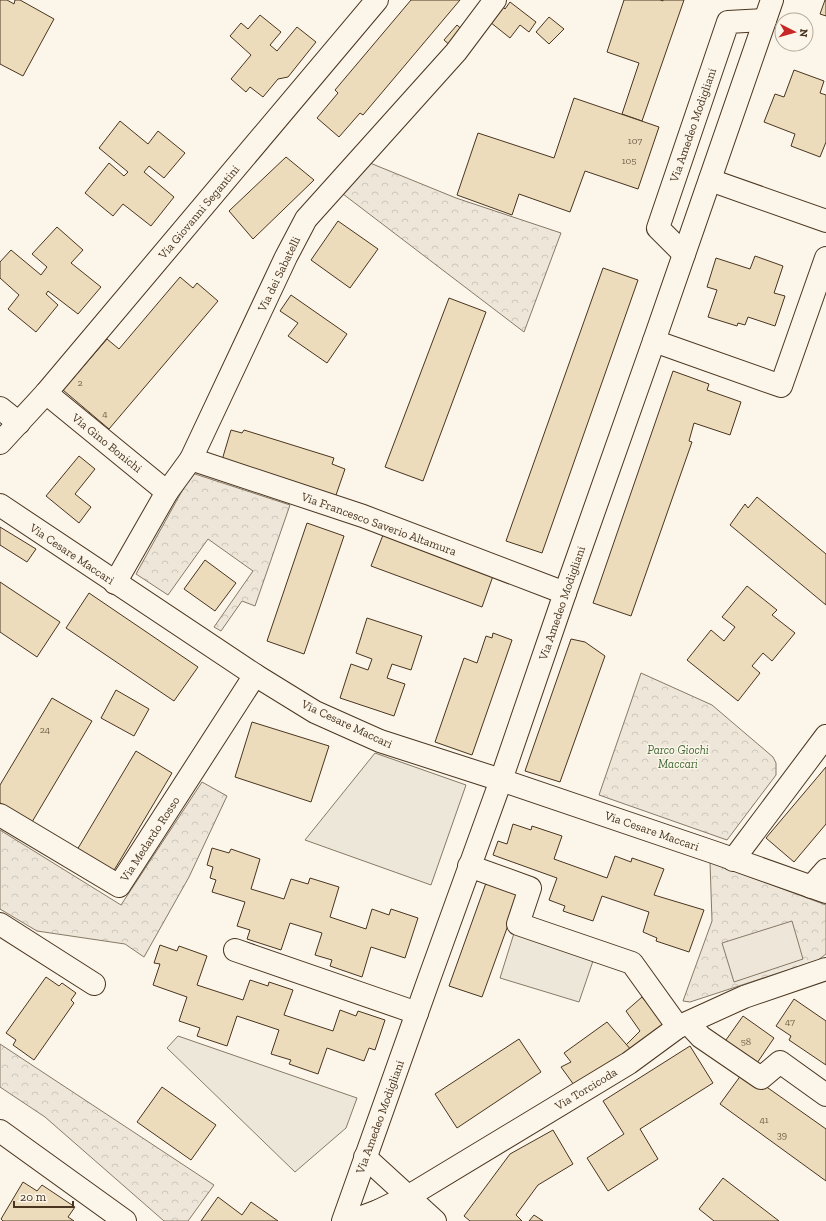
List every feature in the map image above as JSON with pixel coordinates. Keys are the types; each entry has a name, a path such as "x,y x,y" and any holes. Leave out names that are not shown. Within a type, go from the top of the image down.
{"street":[{"name":"Via Giovanni Segantini","path":"0,443 46,393 377,0"},
{"name":"Via dei Sabatelli","path":"115,583 167,492 191,459 286,257 306,219 456,52 494,0"},
{"name":"Via Amedeo Modigliani","path":"343,1221 501,780 768,10"},
{"name":"Via Amedeo Modigliani","path":"684,254 658,228 728,22 768,10"},
{"path":"710,180 826,221"},
{"path":"654,341 782,386 826,258"},
{"name":"Via Gino Bonichi","path":"46,393 167,492"},
{"path":"0,408 19,422"},
{"name":"Via Francesco Saverio Altamura","path":"191,459 363,516 565,593"},
{"name":"Via Cesare Maccari","path":"0,505 115,583 255,675 315,712 380,741 709,850 818,890"},
{"name":"Via Medardo Rosso","path":"0,815 119,886 255,675"},
{"path":"733,860 826,736"},
{"path":"469,866 530,888 518,924 632,963 683,1025 761,1078 780,1062 823,1088"},
{"path":"818,890 826,870"},
{"path":"0,924 94,984"},
{"path":"235,950 417,1013"},
{"name":"Via Torcicoda","path":"351,1221 378,1211 409,1196 629,1063 683,1025 744,997 825,971"},
{"path":"0,1131 124,1221"},
{"path":"365,1157 435,1221"},
{"path":"378,1211 417,1221"}],"green space":[{"path":"370,163 456,198 561,233 524,332 343,194"},
{"path":"192,473 290,505 255,606 242,601 221,631 214,627 253,571 208,539 168,595 136,574"},
{"name":"Parco Giochi Maccari","path":"641,673 712,705 773,757 776,763 776,775 727,840 599,795"},
{"path":"202,782 227,796 189,877 144,957 125,944 37,931 0,909 0,830 121,905"},
{"path":"710,862 826,905 826,954 818,960 690,1002 683,1001 712,921"},
{"path":"792,921 803,959 734,982 722,943"},
{"path":"0,1044 214,1185 188,1221 164,1221 45,1117 0,1087"}],"shaded area":[{"path":"375,753 466,785 431,885 305,840"},
{"path":"515,930 594,958 579,1002 500,978"},
{"path":"178,1036 357,1098 346,1128 295,1172 167,1048"}],"building":[{"path":"0,0 7,0 14,4 15,0 20,0 54,19 23,76 0,64"},
{"path":"411,0 460,0 363,115 360,113 339,137 317,118 338,93 335,90"},
{"path":"624,0 684,0 642,121 622,114 639,63 607,52"},
{"path":"826,0 826,16 820,14"},
{"path":"510,2 536,22 529,32 520,25 510,38 490,22 502,6 505,9"},
{"path":"260,15 281,32 270,45 277,51 297,27 316,42 288,77 278,79 263,97 250,87 246,92 231,79 251,55 230,36 241,23 248,29"},
{"path":"549,17 564,29 549,44 536,32"},
{"path":"457,25 466,33 453,48 444,40"},
{"path":"794,70 824,81 820,93 826,95 826,142 820,157 791,146 795,134 764,122 775,94 784,97"},
{"path":"574,98 659,127 638,189 585,171 570,212 519,194 512,215 457,195 478,133 554,158"},
{"path":"120,121 148,144 158,131 185,153 164,178 149,166 144,172 174,197 151,226 123,204 113,216 85,193 109,163 124,176 128,172 99,148"},
{"path":"286,157 314,180 253,239 229,211"},
{"path":"338,221 378,249 350,288 311,260"},
{"path":"57,227 83,250 71,263 101,287 78,314 48,291 46,294 58,305 36,332 8,309 19,295 0,278 0,262 11,250 41,275 47,267 32,254"},
{"path":"755,256 783,266 774,293 785,296 775,326 748,317 745,325 738,323 737,326 708,317 717,290 707,287 716,258 750,269"},
{"path":"603,268 638,280 542,553 506,541"},
{"path":"180,277 193,288 197,283 218,301 109,429 63,390 107,339 119,349"},
{"path":"291,295 347,334 327,363 288,336 298,323 280,311"},
{"path":"449,298 486,312 423,481 385,467"},
{"path":"673,371 709,384 707,390 741,402 730,435 694,423 689,441 692,442 631,616 593,603"},
{"path":"231,430 242,433 244,430 334,458 332,464 345,469 335,498 222,460"},
{"path":"79,456 95,469 75,494 91,507 79,523 46,496"},
{"path":"757,497 826,554 826,605 730,525 745,504 748,508"},
{"path":"307,523 344,536 304,654 267,641"},
{"path":"0,527 36,549 27,562 0,545"},
{"path":"383,535 493,576 482,607 371,566"},
{"path":"205,560 236,583 215,611 184,589"},
{"path":"0,582 60,622 37,657 0,632"},
{"path":"747,586 777,610 772,615 795,633 772,661 763,653 752,666 760,673 738,701 687,660 711,630 724,641 735,627 722,617"},
{"path":"89,593 198,667 174,701 66,628"},
{"path":"367,618 422,636 411,670 392,664 387,678 405,684 394,716 340,698 351,664 368,670 372,659 356,653"},
{"path":"493,633 512,640 472,755 435,742 464,658 477,663 486,636 492,638"},
{"path":"571,639 585,642 605,656 560,782 525,771"},
{"path":"116,690 149,709 134,736 101,718"},
{"path":"52,698 92,721 32,822 0,803 0,785"},
{"path":"252,722 329,746 311,802 235,777"},
{"path":"136,751 172,773 113,872 77,850"},
{"path":"826,767 826,824 794,862 766,838"},
{"path":"513,824 531,830 532,826 562,836 554,859 607,878 615,856 631,862 632,858 664,869 654,895 704,910 689,952 656,941 657,938 643,932 649,912 602,896 593,921 563,911 565,906 549,900 557,878 493,855 498,841 507,844"},
{"path":"212,848 229,853 231,849 260,859 251,889 284,899 291,879 308,884 310,878 339,887 330,917 366,929 372,909 389,915 391,909 418,918 405,958 371,947 362,977 330,966 332,960 315,955 322,933 290,923 281,950 247,939 250,930 237,926 245,902 212,892 216,880 210,878 213,867 207,865"},
{"path":"486,883 519,895 482,997 449,986"},
{"path":"160,945 177,951 179,946 207,956 197,985 243,1000 250,980 268,986 269,982 293,990 284,1015 333,1031 340,1010 356,1016 358,1011 385,1020 375,1050 369,1048 364,1061 327,1048 318,1074 289,1064 291,1060 271,1054 279,1030 237,1016 227,1046 197,1036 200,1028 179,1021 187,997 153,985 160,964 154,963"},
{"path":"46,977 59,986 62,983 76,993 71,1000 74,1003 34,1060 13,1045 16,1040 6,1033"},
{"path":"642,997 664,1024 632,1051 626,1045 640,1031 626,1011"},
{"path":"794,999 826,1021 826,1065 789,1040 791,1036 776,1026"},
{"path":"743,1016 774,1038 753,1069 721,1047"},
{"path":"607,1022 632,1051 574,1085 561,1067 571,1062 564,1053"},
{"path":"519,1039 541,1072 457,1128 435,1094"},
{"path":"690,1046 713,1083 640,1129 658,1159 608,1191 587,1158 624,1134 603,1101"},
{"path":"744,1071 826,1129 826,1181 720,1104"},
{"path":"162,1087 216,1125 191,1160 137,1122"},
{"path":"553,1130 573,1164 538,1185 516,1215 522,1221 470,1221 464,1216 510,1154"},
{"path":"723,1178 779,1221 714,1221 699,1209"},
{"path":"23,1182 37,1191 42,1185 75,1207 68,1217 74,1221 3,1221 1,1219"},
{"path":"218,1197 242,1215 251,1202 278,1221 201,1221"},
{"path":"534,1215 543,1221 529,1221"}]}
